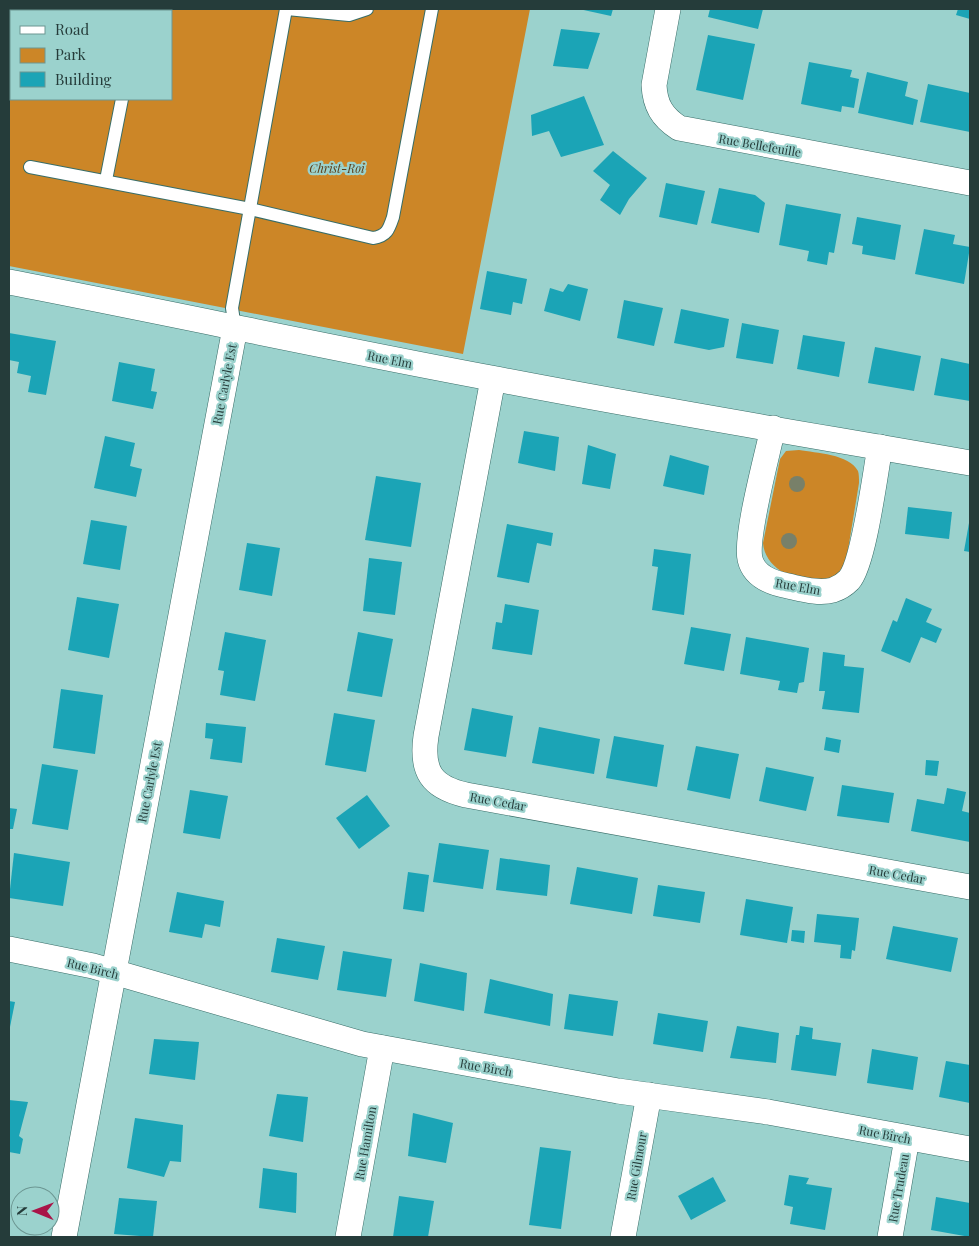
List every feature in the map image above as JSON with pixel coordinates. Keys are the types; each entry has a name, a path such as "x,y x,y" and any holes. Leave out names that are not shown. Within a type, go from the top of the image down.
{"street":[{"name":"Rue Bellefeuille","path":"668,9 654,85 655,96 659,110 679,128 970,184"},
{"name":"Rue Elm","path":"9,282 200,318 235,328 493,379 970,463"},
{"name":"Rue Carlyle Est","path":"64,1237 235,328"},
{"name":"Rue Cedar","path":"493,379 426,736 424,763 435,781 445,788 466,795 970,887"},
{"name":"Rue Elm","path":"773,428 750,539 750,559 760,575 768,580 810,590 833,590 849,580 853,573 860,551 880,447"},
{"name":"Rue Birch","path":"9,949 114,972 330,1036 382,1048 649,1095 768,1112 970,1149"},
{"name":"Rue Hamilton","path":"348,1237 382,1048"},
{"name":"Rue Gilmour","path":"623,1237 649,1095"},
{"name":"Rue Trudeau","path":"890,1237 907,1138"}],"lane":[{"path":"235,328 232,308 287,9 349,15 367,9"},
{"path":"30,167 250,209 373,238 382,237 389,230 393,217 432,9"},
{"path":"106,180 122,100"}],"green space":[{"name":"Christ-Roi","path":"530,9 463,354 9,266 10,88 10,100 172,100 172,10 24,10"},
{"path":"799,450 823,453 840,458 854,465 858,471 859,483 846,562 833,578 820,581 798,579 778,569 765,553 763,543 780,459 786,451"}],"building":[{"path":"579,9 613,9 611,16"},
{"path":"710,9 763,9 758,29 708,17"},
{"path":"958,9 970,9 970,19 956,15"},
{"path":"561,29 600,33 588,69 553,66"},
{"path":"708,35 755,44 743,100 696,90"},
{"path":"809,62 852,70 850,77 859,79 854,108 842,106 841,112 801,104"},
{"path":"867,72 908,82 905,96 918,100 913,125 858,113"},
{"path":"928,84 970,93 970,132 920,122"},
{"path":"584,96 604,145 561,157 549,131 532,136 531,115"},
{"path":"613,151 647,178 629,199 620,215 600,200 610,185 593,171"},
{"path":"666,183 705,191 697,225 659,217"},
{"path":"719,188 755,195 765,203 759,233 711,223"},
{"path":"786,204 841,214 834,253 829,252 827,265 807,261 809,251 779,245"},
{"path":"857,217 901,225 895,260 862,254 863,246 852,244"},
{"path":"924,229 955,235 953,244 970,247 964,284 915,274"},
{"path":"487,271 527,279 522,304 513,302 511,315 480,309"},
{"path":"568,284 588,289 580,321 544,311 550,288 563,292"},
{"path":"624,300 663,308 654,346 617,338"},
{"path":"681,309 729,319 724,347 709,350 674,343"},
{"path":"742,323 779,330 773,364 736,358"},
{"path":"9,333 56,341 46,395 28,392 31,376 17,373 19,362 9,360"},
{"path":"803,335 845,342 839,377 797,369"},
{"path":"875,347 921,356 914,391 868,383"},
{"path":"941,358 970,364 970,401 934,395"},
{"path":"119,362 155,369 151,391 157,392 153,409 112,401"},
{"path":"524,431 559,437 555,471 518,463"},
{"path":"105,436 135,443 130,466 142,469 136,497 94,488"},
{"path":"588,445 616,454 610,489 582,484"},
{"path":"670,455 709,466 704,495 663,486"},
{"path":"376,476 421,483 411,547 365,540"},
{"path":"908,507 952,512 949,539 905,534"},
{"path":"91,520 127,526 120,570 83,564"},
{"path":"970,523 970,552 964,551"},
{"path":"507,524 553,533 551,546 537,543 529,583 497,577"},
{"path":"247,543 280,548 272,596 239,590"},
{"path":"654,549 691,554 684,615 652,610 658,567 652,566"},
{"path":"369,558 402,562 395,615 363,611"},
{"path":"77,597 119,604 109,658 68,650"},
{"path":"906,598 932,609 926,622 942,629 936,643 921,637 910,663 881,651 893,620 897,622"},
{"path":"505,604 539,610 532,655 492,649 496,622 502,623"},
{"path":"691,627 731,634 724,671 684,664"},
{"path":"225,632 266,640 255,701 220,695 224,671 218,670"},
{"path":"358,632 393,639 382,697 347,691"},
{"path":"746,637 809,648 804,682 799,683 797,693 778,690 780,681 740,674"},
{"path":"823,652 845,655 844,666 864,668 859,713 822,709 825,691 819,691"},
{"path":"61,689 103,695 95,754 53,748"},
{"path":"472,708 513,716 506,757 464,750"},
{"path":"334,713 375,720 366,772 325,765"},
{"path":"206,723 246,727 242,763 210,759 213,739 205,738"},
{"path":"539,727 600,739 594,774 532,763"},
{"path":"614,736 664,745 657,787 606,778"},
{"path":"826,737 841,740 839,753 824,750"},
{"path":"696,746 739,754 730,799 687,790"},
{"path":"926,760 939,761 937,776 925,775"},
{"path":"42,764 78,770 68,830 32,824"},
{"path":"766,767 814,777 806,811 759,801"},
{"path":"842,785 894,793 889,823 837,816"},
{"path":"947,788 966,792 962,811 970,813 970,842 911,831 917,799 944,804"},
{"path":"190,790 228,796 220,839 183,833"},
{"path":"367,795 390,826 359,849 336,818"},
{"path":"9,808 17,809 13,829 9,829"},
{"path":"439,843 489,850 483,889 433,882"},
{"path":"14,853 70,862 63,906 9,898"},
{"path":"500,858 550,865 547,896 496,890"},
{"path":"577,867 638,878 632,914 570,904"},
{"path":"408,872 429,875 424,912 403,909"},
{"path":"658,885 705,892 700,923 653,916"},
{"path":"177,892 224,901 220,927 205,924 202,938 169,932"},
{"path":"746,899 793,907 787,943 740,935"},
{"path":"817,914 859,918 855,951 852,950 851,959 840,958 841,945 814,942"},
{"path":"893,926 958,938 951,972 886,959"},
{"path":"792,930 805,931 804,943 791,941"},
{"path":"277,938 325,946 318,980 271,972"},
{"path":"343,951 392,959 386,997 337,990"},
{"path":"420,963 467,973 464,1011 414,1001"},
{"path":"490,979 553,994 550,1026 484,1013"},
{"path":"569,994 618,1001 613,1036 564,1029"},
{"path":"9,1001 15,1002 10,1027 9,1027"},
{"path":"658,1013 708,1021 703,1052 653,1044"},
{"path":"737,1026 779,1033 776,1063 730,1058"},
{"path":"800,1026 813,1028 812,1039 841,1043 836,1076 791,1070 796,1035 799,1035"},
{"path":"154,1039 199,1042 195,1080 149,1074"},
{"path":"872,1049 918,1057 913,1090 867,1083"},
{"path":"946,1061 970,1065 970,1103 939,1097"},
{"path":"277,1094 308,1097 303,1142 269,1136"},
{"path":"9,1100 28,1102 19,1136 23,1139 20,1154 9,1152"},
{"path":"413,1113 453,1123 446,1163 408,1156"},
{"path":"135,1118 183,1125 181,1162 170,1161 164,1177 127,1168"},
{"path":"540,1147 571,1151 561,1229 529,1225"},
{"path":"263,1168 297,1173 296,1213 259,1208"},
{"path":"789,1175 809,1178 806,1184 832,1188 825,1230 790,1224 793,1207 784,1205"},
{"path":"713,1177 726,1201 691,1220 678,1196"},
{"path":"399,1196 434,1201 428,1237 393,1237"},
{"path":"936,1197 970,1203 970,1237 931,1230"},
{"path":"119,1198 157,1201 153,1237 114,1234"}]}
